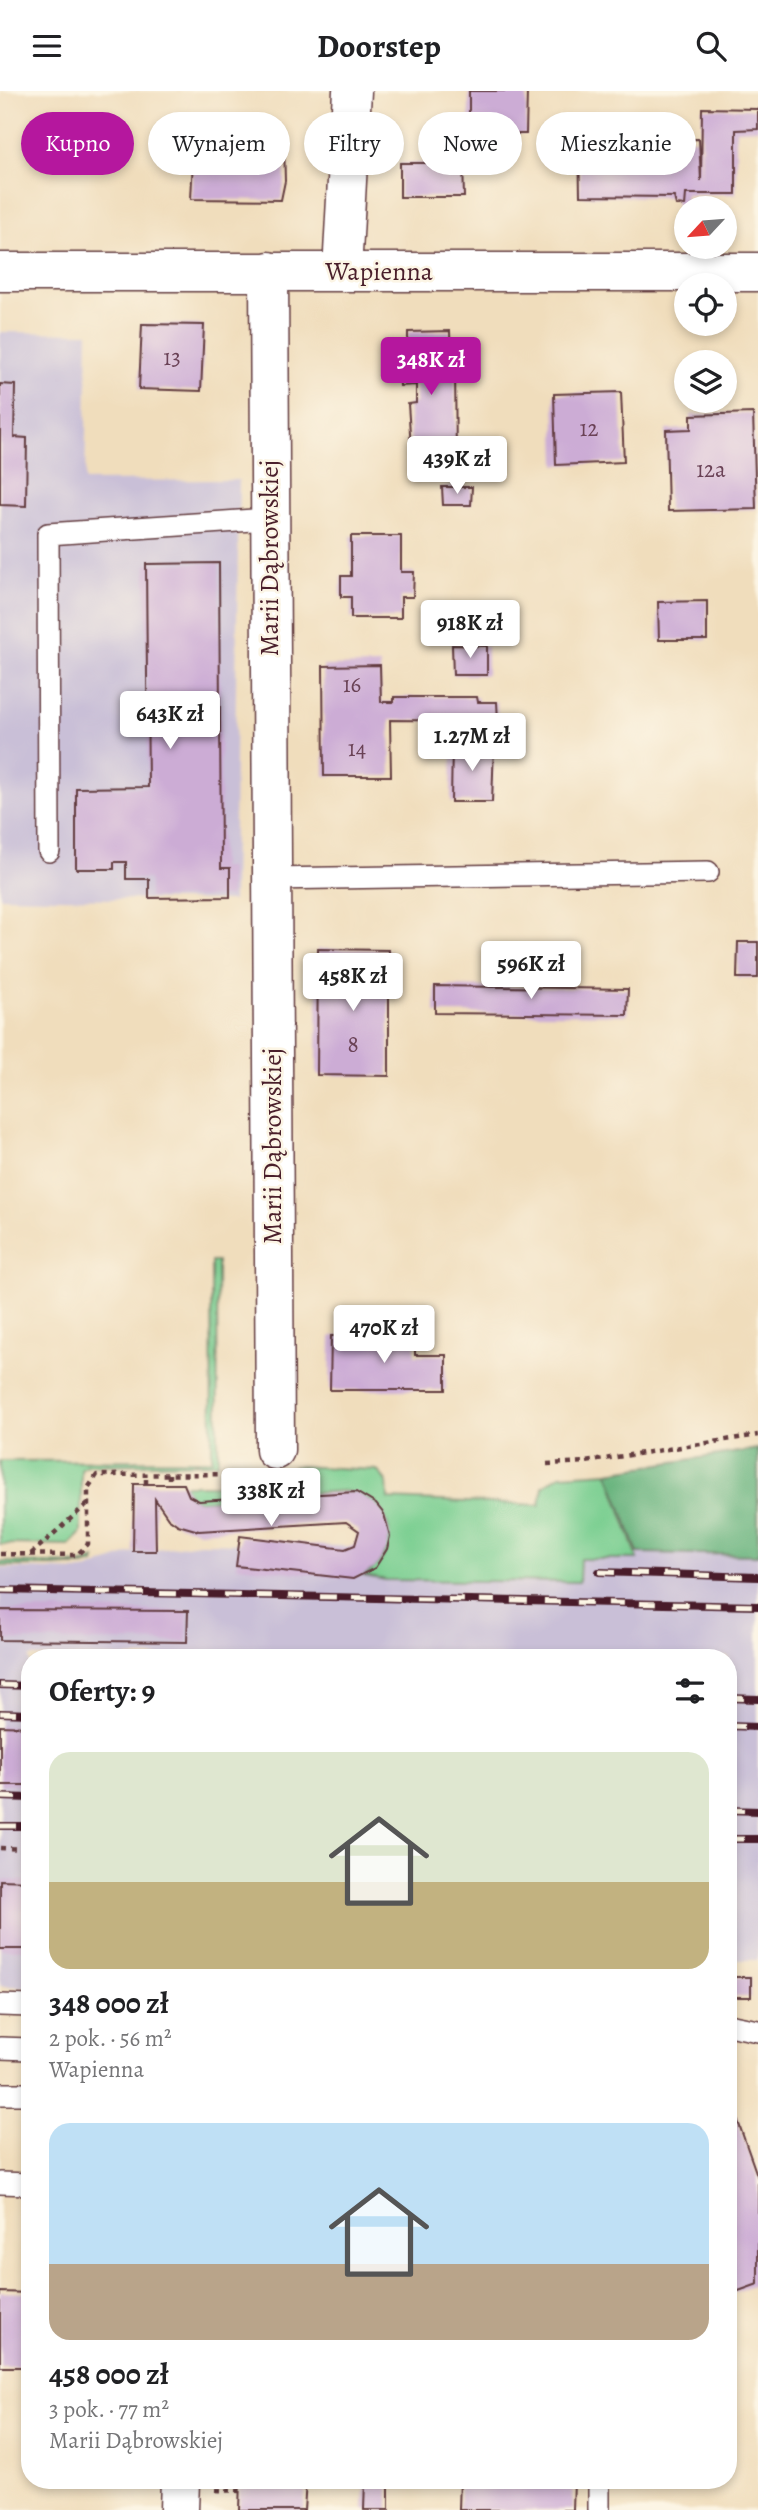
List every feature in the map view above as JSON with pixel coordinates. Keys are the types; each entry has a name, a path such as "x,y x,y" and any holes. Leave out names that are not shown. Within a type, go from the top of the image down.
{"street":[{"path":"342,271 352,91"},
{"name":"Marii Dąbrowskiej","path":"269,271 268,519 275,1451"},
{"name":"Wapienna","path":"0,272 758,272"},
{"path":"179,2510 193,2489"}],"lane":[{"path":"50,851 48,534 268,519"},
{"path":"270,879 708,872"},
{"path":"0,2005 21,2006"},
{"path":"737,2027 758,2031"},
{"path":"0,2048 21,2049"},
{"path":"0,2094 21,2094"},
{"path":"0,2183 21,2184"},
{"path":"599,2489 599,2510"}],"path":[{"path":"547,1464 585,1462 758,1435"},
{"path":"0,1554 77,1555 88,1544 88,1488 97,1475 256,1474 275,1461 275,1451"},
{"path":"146,1474 146,1484"},
{"path":"169,1474 169,1484"},
{"path":"31,1554 88,1503"},
{"path":"0,1848 21,1849"},
{"path":"225,2489 240,2491"}],"shaded area":[{"path":"0,332 88,333 85,481 239,480 233,901 0,897"},
{"path":"200,1543 758,1555 758,1960 737,1960 737,1649 21,1649 21,1987 0,1986 0,1568 83,1571 134,1552"}],"green space":[{"path":"211,1262 217,1262 218,1463 87,1465 81,1469 81,1533 69,1545 0,1544 0,1461 212,1460"},
{"path":"758,1449 758,1555 638,1553 608,1472"},
{"path":"295,1466 377,1470 387,1482 388,1499 540,1505 543,1486 560,1475 608,1472 638,1559 580,1559 579,1582 386,1580 364,1576 377,1565 389,1538 388,1525 382,1513 360,1495 343,1491 199,1501 189,1496 184,1485 259,1485"},
{"path":"95,1559 94,1563 83,1566 0,1566 0,1562 82,1564"}],"building":[{"path":"469,91 527,91 526,134 522,134 522,112 469,112"},
{"path":"702,108 758,109 758,129 736,130 736,194 686,194 674,197 580,196 580,175 696,175 696,139 699,139 701,181"},
{"path":"404,163 418,163 418,175 463,175 464,197 400,197 400,175 404,175"},
{"path":"192,175 285,175 281,200 191,199"},
{"path":"142,324 204,325 201,391 139,389"},
{"path":"450,331 451,368 455,368 456,460 412,462 408,404 416,403 416,385 400,386 399,369 408,369 408,332"},
{"path":"0,384 15,385 14,437 27,438 26,506 0,505"},
{"path":"621,392 624,462 556,465 554,394"},
{"path":"753,413 756,509 668,511 666,430 691,429 691,415"},
{"path":"442,487 472,487 471,505 443,505"},
{"path":"351,536 401,536 401,572 414,572 413,597 401,597 401,618 351,618 351,597 341,597 341,576 351,576"},
{"path":"219,563 221,868 230,868 230,897 149,898 149,879 126,879 126,862 114,862 114,869 76,869 76,788 148,787 146,564"},
{"path":"707,601 707,640 659,640 658,602"},
{"path":"452,645 487,646 487,675 453,675"},
{"path":"380,665 381,702 394,702 394,697 477,697 478,702 497,702 498,721 390,720 391,776 324,776 323,666"},
{"path":"452,744 494,745 492,802 451,802"},
{"path":"738,942 758,942 758,978 737,978"},
{"path":"318,949 389,950 389,1076 317,1075"},
{"path":"435,986 628,989 627,1015 435,1013"},
{"path":"331,1336 415,1336 415,1355 446,1355 446,1390 330,1390"},
{"path":"134,1484 184,1484 189,1496 199,1501 356,1492 376,1504 384,1514 390,1536 387,1549 375,1568 353,1579 236,1566 240,1536 345,1549 355,1545 359,1531 346,1522 199,1531 178,1525 168,1518 155,1499 156,1551 133,1551"},
{"path":"0,1610 188,1611 187,1642 0,1640"},
{"path":"0,1726 21,1727 21,1785 0,1785"},
{"path":"0,1880 21,1881 21,1949 0,1949"},
{"path":"737,1977 751,1977 751,1997 737,1997"},
{"path":"737,2118 758,2178 758,2284 737,2292"},
{"path":"0,2292 21,2293 21,2367 0,2367"},
{"path":"240,2489 305,2489 304,2510 239,2510"},
{"path":"365,2489 389,2489 389,2510 364,2510"},
{"path":"460,2489 574,2489 573,2510 459,2510"}],"railway":[{"path":"599,1572 758,1577"},
{"path":"0,1590 758,1606"},
{"path":"0,1685 21,1686"},
{"path":"737,1698 758,1699"},
{"path":"0,1713 21,1714"},
{"path":"737,1726 758,1727"},
{"path":"0,1797 21,1798"},
{"path":"737,1810 758,1811"},
{"path":"0,1826 21,1826"},
{"path":"737,1839 758,1839"}]}
